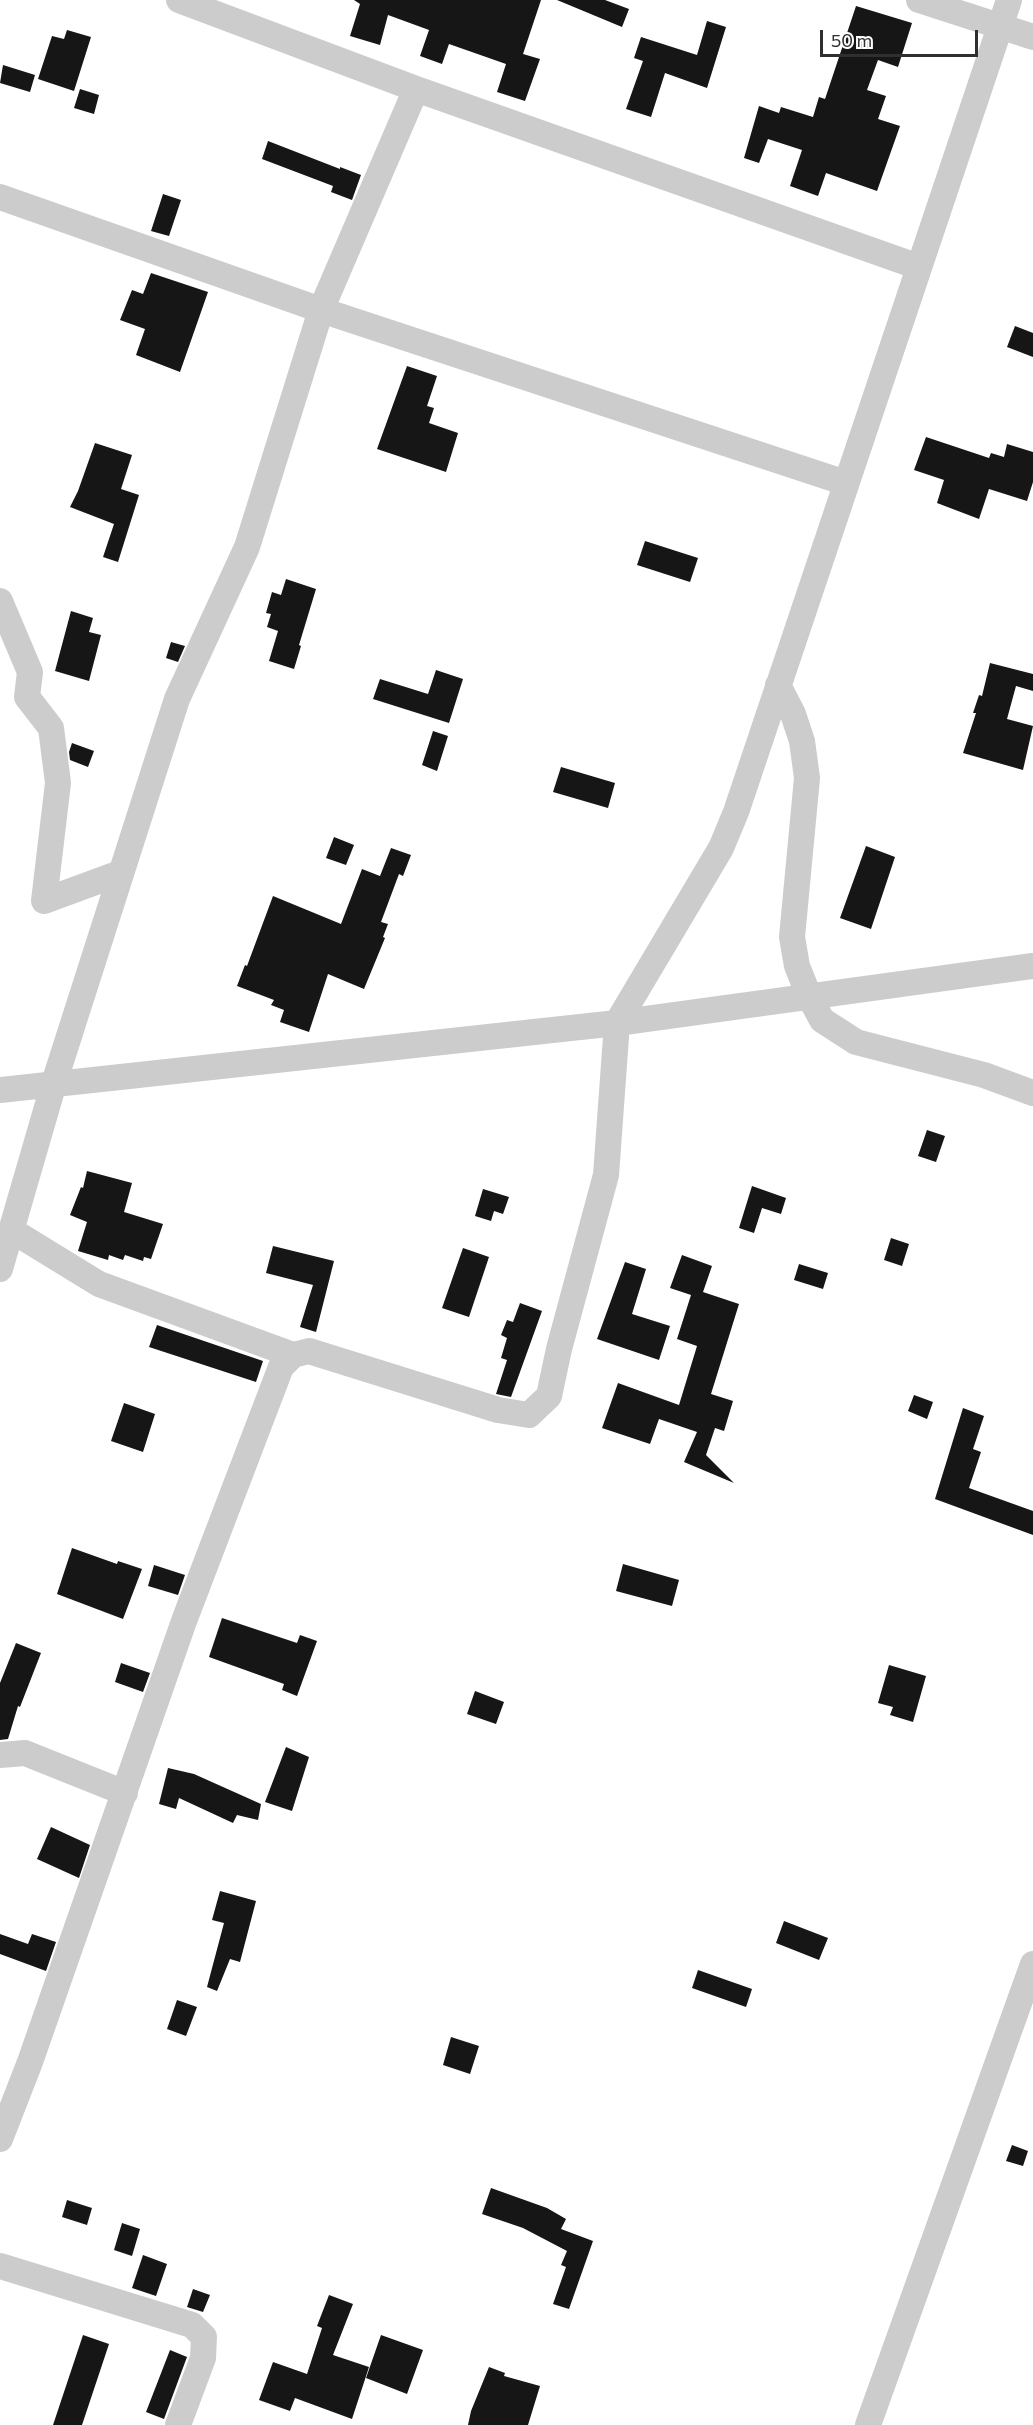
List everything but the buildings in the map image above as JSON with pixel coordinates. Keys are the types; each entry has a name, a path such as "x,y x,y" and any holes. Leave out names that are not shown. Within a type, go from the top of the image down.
{"street":[{"path":"178,0 226,9 416,89 919,267"},
{"path":"919,0 1033,37"},
{"path":"11,1230 99,1284 292,1355 309,1351 498,1410 529,1414 549,1396 559,1349 606,1176 617,1023 721,848 736,812 1009,0"},
{"path":"0,1269 54,1083 177,699 247,547 321,310 416,89"},
{"path":"0,198 321,310 846,483"},
{"path":"0,601 30,672 27,697 51,728 58,783 44,901 120,873"},
{"path":"778,685 793,714 802,741 807,778 792,938 797,966 822,1020 856,1042 984,1075 1033,1093"},
{"path":"0,1090 617,1023 1033,966"},
{"path":"0,2139 30,2062 184,1621 281,1367 292,1355"},
{"path":"0,1755 25,1753 125,1793"},
{"path":"868,2425 1033,1964"},
{"path":"0,2266 192,2325 204,2337 203,2358 178,2425"}]}
